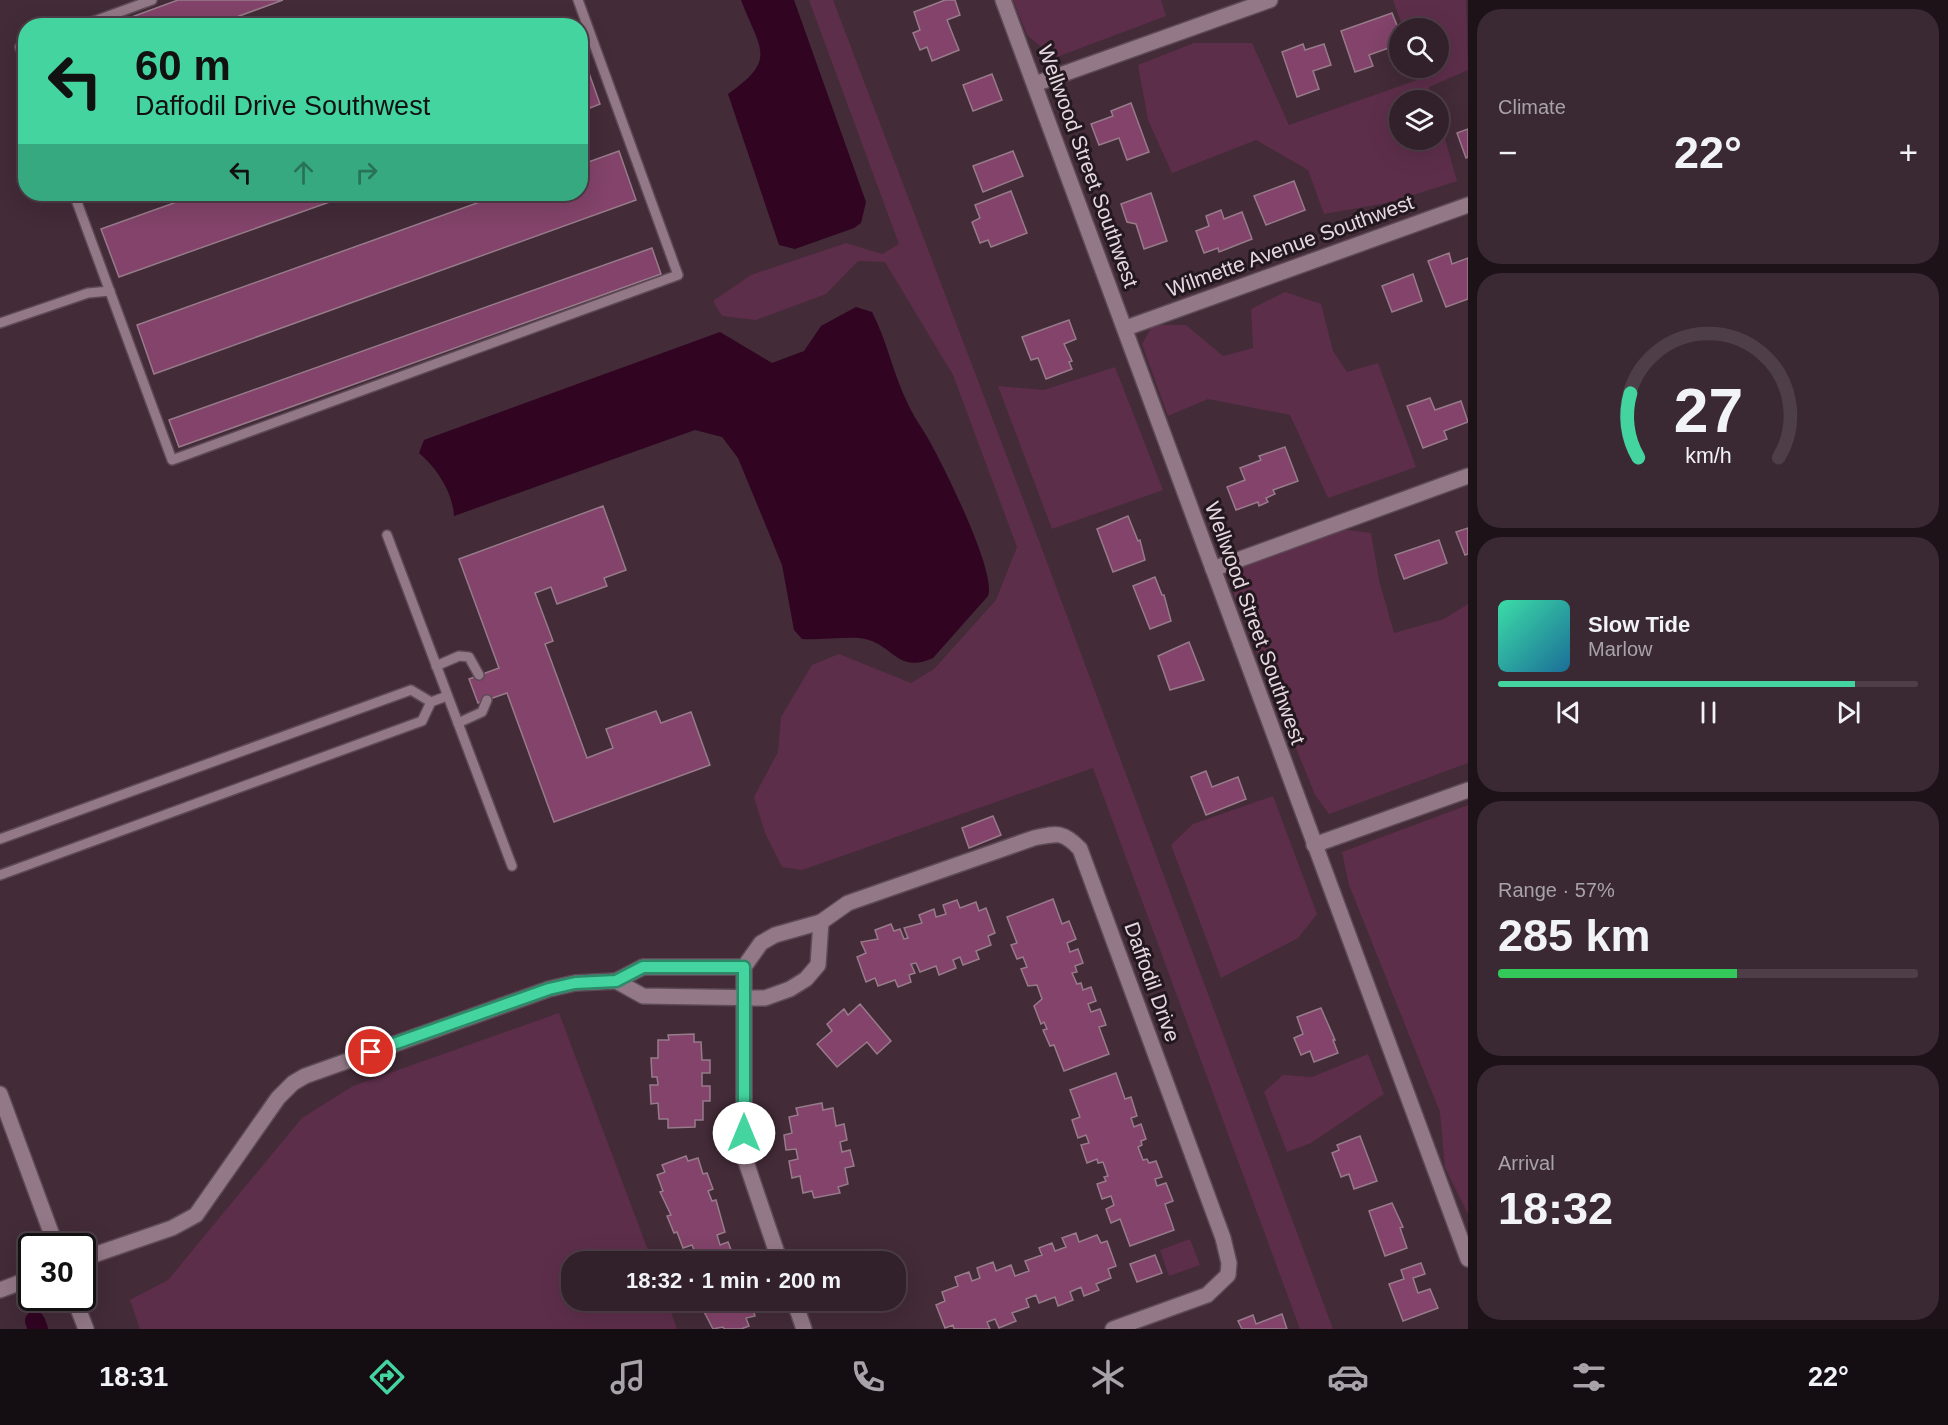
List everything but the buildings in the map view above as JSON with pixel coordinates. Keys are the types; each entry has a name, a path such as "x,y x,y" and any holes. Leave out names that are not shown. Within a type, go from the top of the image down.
{"street":[{"name":"Wellwood Street Southwest","path":"1003,0 1468,1259"},
{"path":"1035,84 1270,0"},
{"name":"Wilmette Avenue Southwest","path":"1126,328 1468,204"},
{"path":"1213,569 1468,476"},
{"path":"1314,845 1468,790"},
{"name":"Daffodil Drive","path":"744,967 761,943 775,935 821,922 848,903 1034,838 1054,834 1068,837 1080,849 1223,1238 1229,1263 1228,1275 1207,1295 1113,1329"},
{"path":"616,981 643,996 765,998 790,989 806,979 818,965 821,922"},
{"path":"96,1254 172,1227 196,1215 278,1098 293,1083 305,1076 549,989 575,983 616,981 643,967 744,967 744,1156 776,1251"},
{"path":"0,1094 51,1233"},
{"path":"0,1290 18,1283"},
{"path":"79,1311 86,1329"},
{"path":"798,1311 804,1329"}],"lane":[{"path":"103,18 152,0"},
{"path":"578,0 585,18"},
{"path":"77,201 172,460 678,275 588,28"},
{"path":"0,323 88,293 110,291"},
{"path":"387,535 512,866"},
{"path":"436,666 459,656 469,657 479,675"},
{"path":"0,839 411,690 431,702"},
{"path":"0,875 422,721 431,702 447,696"},
{"path":"458,723 482,712 487,700"}],"shaded area":[{"path":"741,0 794,0 866,202 861,223 854,228 795,249 779,245 728,94 754,72 759,62 758,42"},
{"path":"809,0 833,0 1039,541 1333,1329 1300,1329 1093,768 802,870 782,867 765,833 754,797 778,752 781,717 812,665 839,654 911,683 934,669 996,600 1017,547 953,375 885,262 858,261 826,294 756,320 722,316 713,301 751,275 846,243 882,254 899,244"},
{"path":"1013,0 1161,0 1166,16 1054,58 1027,35"},
{"path":"1393,0 1466,0 1468,70 1429,87 1430,90 1389,90 1389,150 1448,150 1457,181 1392,202 1324,214 1308,170 1256,140 1172,173 1148,120 1138,65 1194,43 1252,43 1289,125 1420,78 1449,78 1449,18 1399,18"},
{"path":"1285,292 1321,304 1333,351 1347,372 1378,363 1416,467 1328,498 1290,415 1208,399 1168,416 1142,344 1153,325 1186,325 1223,356 1253,348 1251,309"},
{"path":"856,307 872,312 907,402 937,455 968,520 985,566 989,584 988,596 933,658 920,662 902,660 880,645 859,638 802,639 794,630 782,565 738,458 722,437 695,430 454,516 451,499 443,482 419,453 424,440 720,332 772,363 804,351 821,326"},
{"path":"1115,367 1163,490 1052,529 998,386 1044,390"},
{"path":"1340,529 1371,533 1379,580 1394,633 1444,619 1468,604 1468,763 1329,814 1315,795 1234,595 1238,568"},
{"path":"1273,796 1317,914 1298,938 1221,978 1171,845 1193,824"},
{"path":"1468,805 1468,1214 1445,1168 1440,1112 1349,885 1342,852"},
{"path":"559,1013 648,1251 561,1251 561,1311 671,1311 677,1329 140,1329 130,1300 168,1280 302,1118 353,1086"},
{"path":"1368,1054 1384,1094 1311,1143 1287,1152 1264,1092 1283,1075 1312,1077"},
{"path":"1190,1239 1200,1265 1169,1276 1160,1250"}],"waterway":[{"path":"35,1321 38,1329"}],"route":[{"path":"371,1052 549,989 575,983 616,981 643,967 744,967 744,1133"}]}
